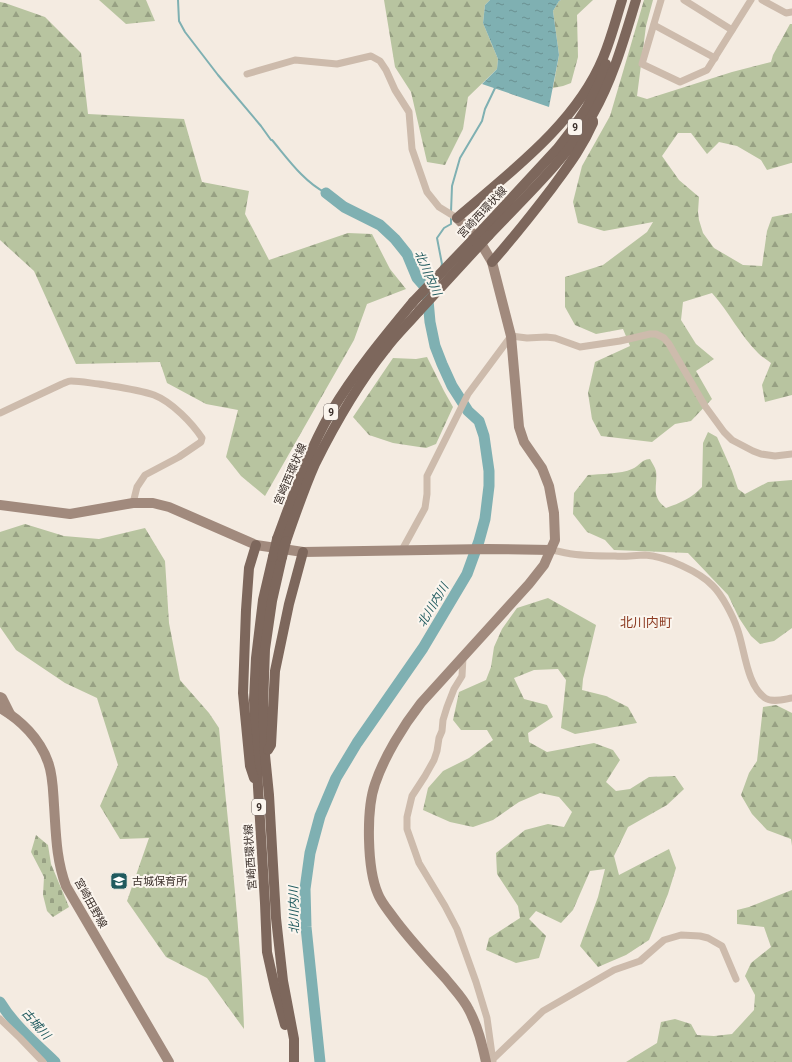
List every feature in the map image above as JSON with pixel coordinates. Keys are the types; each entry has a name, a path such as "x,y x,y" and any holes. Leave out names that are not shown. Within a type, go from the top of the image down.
{"main road":[{"path":"457,218 532,153 560,125 581,98 603,58 622,0"},
{"name":"宮崎西環状線","path":"282,540 315,465 339,418 385,349 557,149 587,107 600,81 613,46 627,0"},
{"name":"宮崎西環状線","path":"294,1059 294,1039 284,981 276,918 263,706 265,649 278,557 306,463 331,413 358,371 413,302 554,167 574,143 593,115 607,86 636,0"},
{"path":"492,262 528,220 573,160 586,139 593,123 593,115"},
{"path":"256,545 250,568 246,610 243,693 250,766 258,787"},
{"path":"265,755 271,745 275,671 289,604 303,552"},
{"name":"宮崎西環状線","path":"278,557 263,600 256,658 254,700 267,952 294,1059"}],"street":[{"path":"661,0 642,64 680,82 707,70 751,0"},
{"path":"684,0 732,30"},
{"path":"762,0 786,13 792,12"},
{"path":"654,25 715,58"},
{"path":"247,74 295,60 337,64 371,56 380,61 395,90 409,112 412,149 427,192 439,207 457,218 479,240 492,262 511,336 519,427 524,442 542,468 549,486 554,513 555,540 544,565 529,584 412,714 389,751 375,784 370,804 370,866 378,895 393,917 457,993 469,1010 491,1061"},
{"path":"511,336 527,338 555,338 580,347 620,342 650,334 656,334 664,338 669,344 705,406 724,432 732,440 761,454 775,456 792,454"},
{"path":"402,550 425,508 427,476 456,417 468,394 511,336"},
{"path":"0,413 71,381 141,391 155,396 170,405 183,415 197,431 202,438 201,442 179,457 145,475 137,487 133,503"},
{"path":"0,505 70,514 133,503 153,503 169,506 256,545 303,552 487,549 551,550 573,554 617,556 646,555 660,557 674,562 695,573 708,581 719,593 737,628 749,674 758,690 765,698 772,700 792,698"},
{"path":"463,657 462,676 454,689 443,720 442,731 434,760 412,796 407,817 407,829 419,863 457,929 487,1018 491,1061"},
{"path":"0,697 2,698 10,714"},
{"name":"宮崎田野線","path":"0,708 17,719 42,748 48,763 52,784 57,854 66,886 169,1062"},
{"path":"491,1061 543,1011 614,970 640,961 664,940 681,935 708,938 722,946 736,979"},
{"path":"0,1019 43,1062"}],"green space":[{"path":"99,0 146,0 155,21 126,24"},
{"path":"384,0 490,0 485,5 483,23 498,59 497,69 468,97 463,129 445,165 427,162 411,92 395,67"},
{"path":"561,0 593,0 577,15 578,57 571,83 553,88 559,55 553,11"},
{"path":"644,0 653,0 646,26 637,96 647,99 732,72 771,62 773,55 790,24 792,24 792,163 767,170 761,160 737,146 719,142 707,154 691,133 678,133 662,156 679,180 699,197 699,220 703,233 714,248 743,265 762,266 767,231 772,217 792,213 792,395 765,402 762,385 771,363 752,346 712,293 683,302 681,320 696,344 714,359 696,371 712,399 691,421 675,424 652,442 601,436 592,419 588,393 595,362 630,346 623,329 596,334 575,325 565,307 565,277 603,265 647,232 653,222 604,231 578,223 573,202 582,166 610,116"},
{"path":"0,2 45,17 81,53 88,114 184,119 202,182 249,191 245,214 269,260 348,233 372,234 390,269 406,289 367,304 354,340 265,496 241,476 226,457 238,410 206,404 167,383 160,362 76,364 34,271 0,240"},
{"path":"427,357 453,407 436,444 426,448 393,443 369,435 353,417 393,358 416,359"},
{"path":"708,432 717,437 738,489 745,494 768,482 792,480 792,628 774,641 760,644 751,636 739,618 728,595 688,553 614,550 605,540 587,532 573,514 574,493 588,475 610,474 627,471 650,459 656,471 656,495 661,504 666,508 690,497 702,487 703,443"},
{"path":"25,524 64,536 99,539 145,528 165,561 169,623 180,680 209,713 219,728 237,916 244,1029 207,978 166,957 127,901 149,838 120,839 100,806 118,765 97,698 65,683 16,650 0,627 0,532"},
{"path":"548,598 596,625 583,679 582,690 606,696 628,707 637,723 575,734 561,728 566,680 558,669 534,670 514,678 524,699 547,705 553,717 528,733 529,742 547,752 594,743 613,750 620,760 606,782 616,791 630,789 649,777 675,776 684,789 667,805 628,827 614,856 619,875 669,849 676,868 668,894 649,940 626,955 598,967 580,946 598,897 605,869 590,871 573,910 561,923 536,911 529,919 546,936 539,958 516,963 486,950 489,938 520,918 518,906 497,874 496,853 525,830 548,824 564,827 572,812 559,797 540,793 519,802 493,820 473,827 450,822 423,810 428,788 443,771 469,758 493,740 487,730 461,730 453,720 459,692 486,680 491,667 494,647 502,629 517,608"},
{"path":"776,705 792,713 792,846 791,839 767,830 752,814 741,795 749,773 757,761 763,707"},
{"path":"36,835 48,845 51,864 69,907 53,917 47,911 43,895 44,877 31,852"},
{"path":"792,890 792,1062 626,1062 657,1043 661,1022 675,1019 691,1024 697,1035 714,1036 732,1034 754,1010 755,995 745,976 751,963 771,947 764,927 737,924 737,910 749,907"}],"water":[{"path":"490,0 561,0 553,11 559,55 549,107 482,84 497,69 498,59 483,23 485,5"}],"waterway":[{"path":"178,0 179,21 185,32 218,75 290,162 311,183 326,193"},
{"path":"451,212 452,186 460,158 482,121 485,109 496,86"},
{"name":"北川内川","path":"320,1062 306,927 305,889 310,853 320,816 336,778 357,743 423,648 467,574 485,519 489,486 489,471 484,436 479,421 468,411 452,386 442,364 435,346 430,322 428,300 424,286 417,278 407,254 395,239 380,225 344,207 326,193"},
{"path":"441,267 442,264 437,238 444,228 451,224 451,216"},
{"name":"古城川","path":"0,1002 18,1026 55,1062"}],"place":[{"name":"古城保育所","path":"119,881"}],"district":[{"name":"北川内町","path":"646,622"}]}
